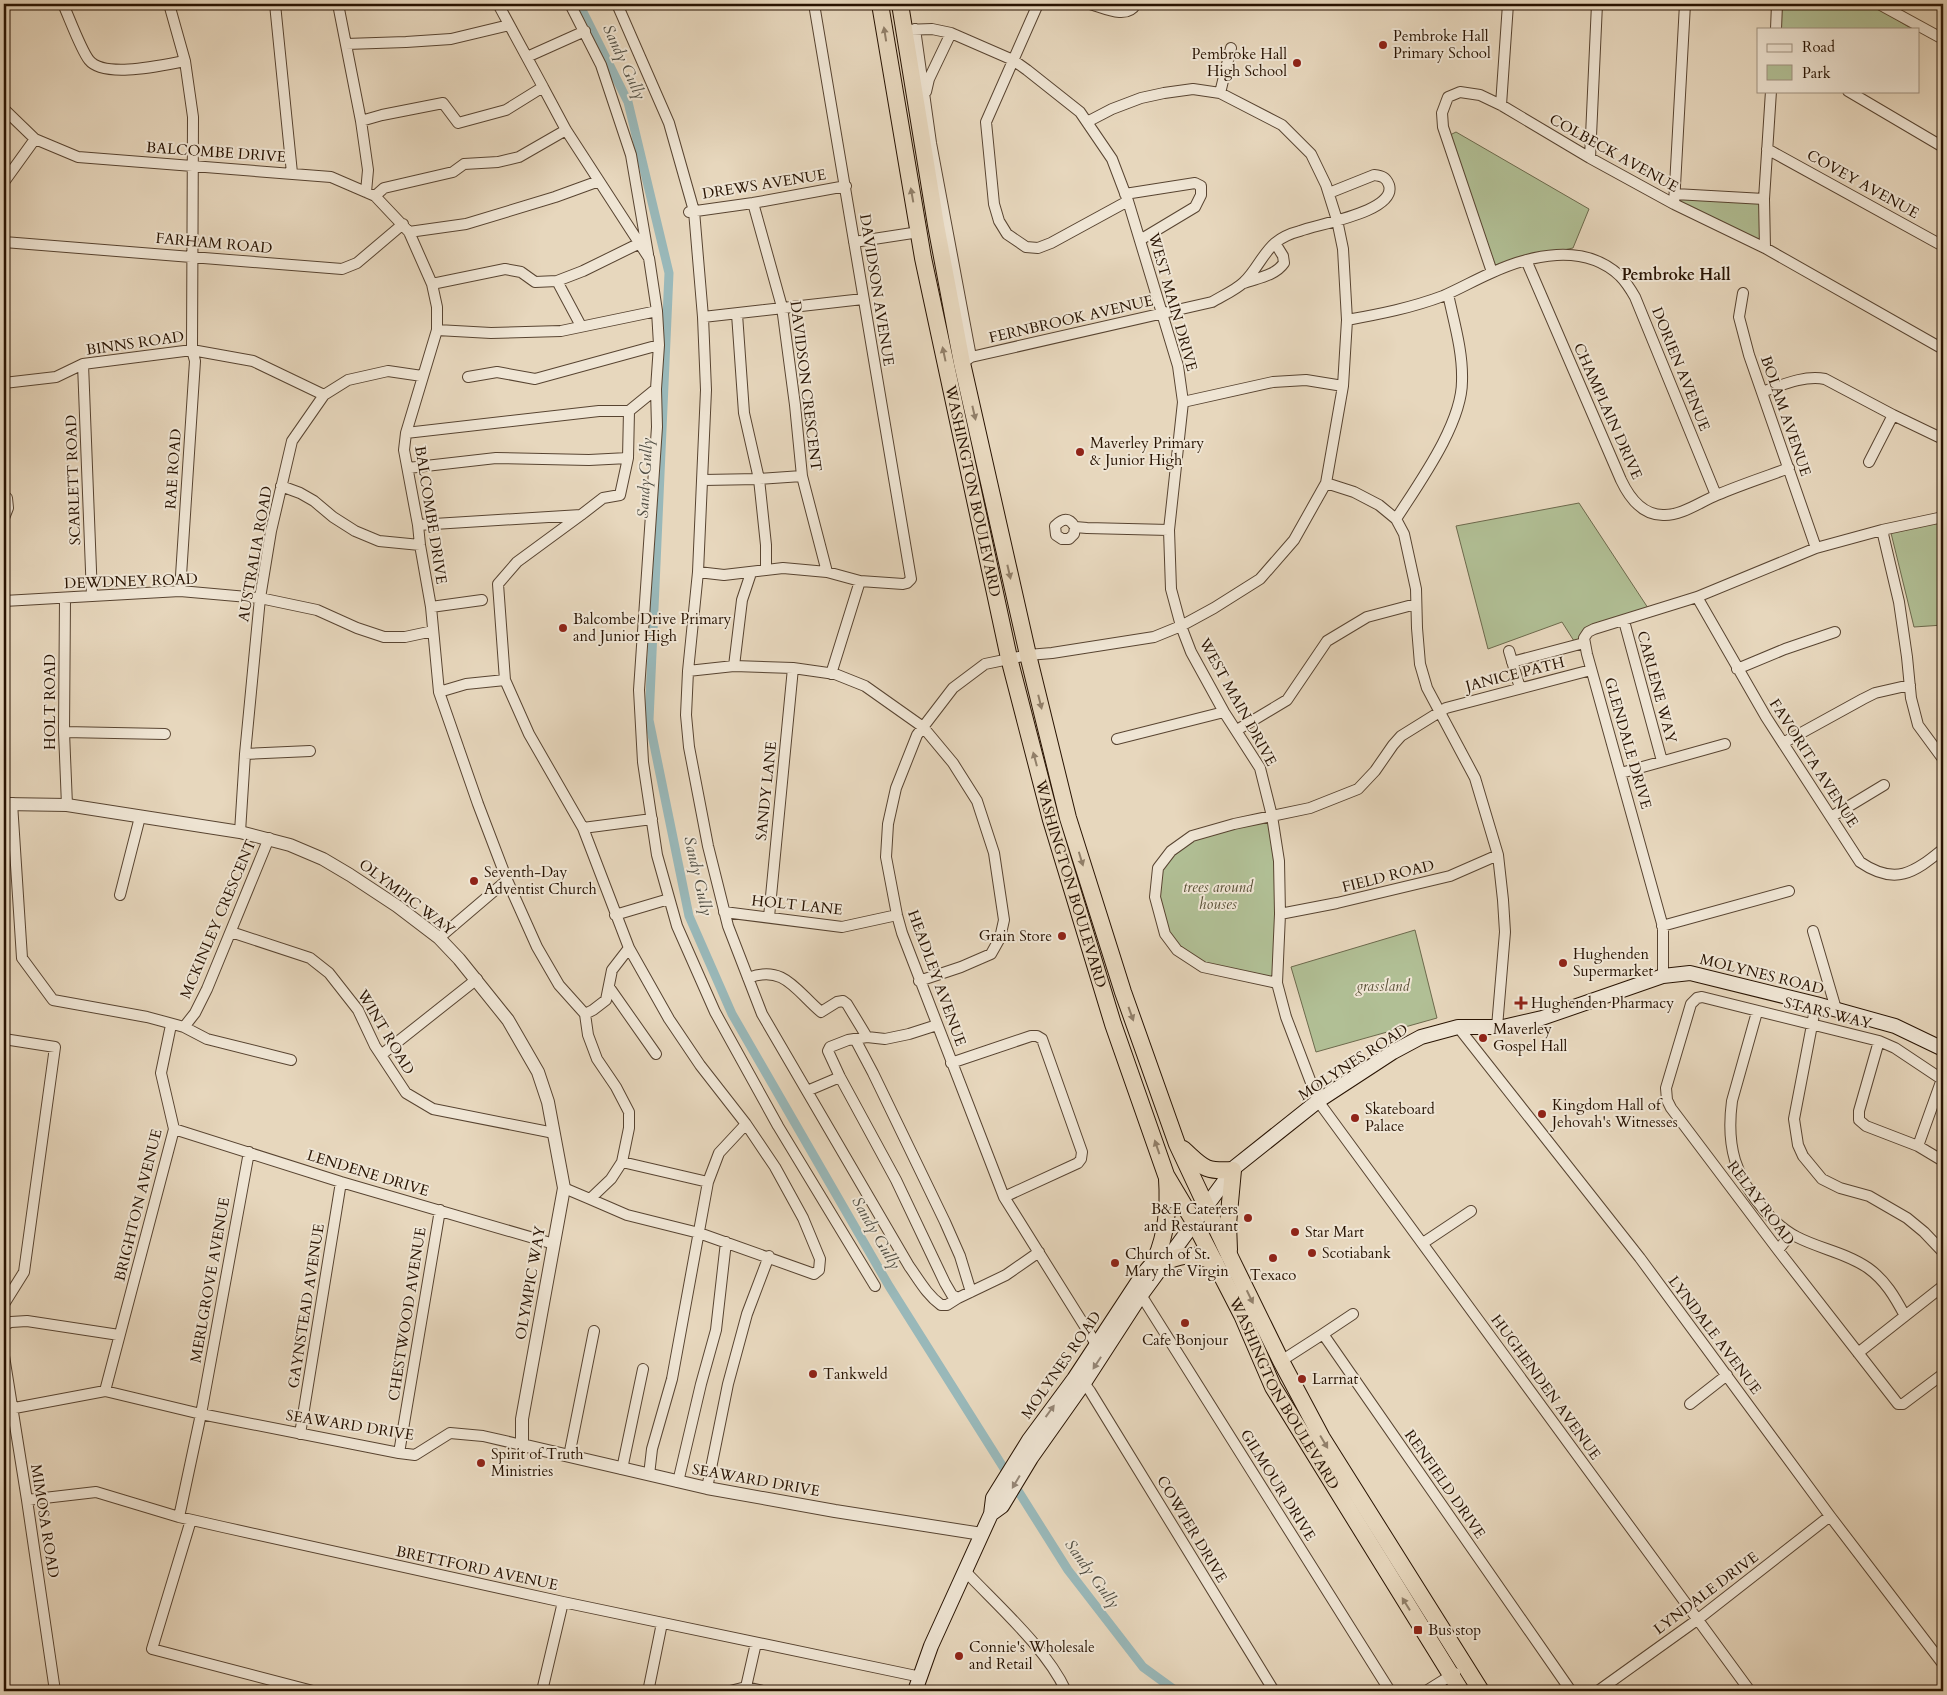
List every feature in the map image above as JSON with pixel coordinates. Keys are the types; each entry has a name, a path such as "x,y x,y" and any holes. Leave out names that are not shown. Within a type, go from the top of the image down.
{"highway":[{"name":"WASHINGTON BOULEVARD","path":"880,4 919,232 1009,658 1052,820 1113,1024 1166,1175 1194,1222 1223,1261 1281,1361 1322,1438 1481,1691"},
{"name":"WASHINGTON BOULEVARD","path":"900,4 909,29 936,225 967,360 1028,655 1068,818 1123,992 1178,1144 1205,1206 1242,1315 1273,1387 1461,1691"},
{"path":"1166,1175 1168,1214 1162,1259 1194,1254 1223,1261 1233,1170 1214,1172 1207,1169 1178,1144"}],"main road":[{"name":"MOLYNES ROAD","path":"915,1691 932,1646 995,1506 1096,1344 1162,1259 1194,1222 1233,1170 1318,1101 1393,1052 1421,1037 1458,1028 1497,1027 1542,1018 1664,976 1690,973 1816,1004 1895,1026 1943,1049"},
{"name":"MOLYNES ROAD","path":"1026,1454 1084,1383 1162,1259"}],"street":[{"path":"63,4 89,59 97,66 110,70 185,61"},
{"name":"RAE ROAD","path":"170,4 185,61 193,117 192,350 195,361 180,591"},
{"path":"275,4 292,173"},
{"path":"338,4 361,121 370,194 384,188 453,172 464,164 498,162 519,157 566,130"},
{"path":"498,4 566,130 638,244 649,258"},
{"path":"570,4 601,64 631,155 657,311 659,345 656,389 657,427 638,690 644,762 657,855 677,926 715,1012 778,1126 875,1286"},
{"path":"617,4 669,123 691,212 702,317 706,390 698,572 688,671 686,716 689,747 708,846 724,912 762,1014 853,1172 926,1291 941,1305 947,1305 1006,1275 1039,1252"},
{"name":"DAVIDSON AVENUE","path":"814,4 911,579 903,584 860,581"},
{"path":"1038,4 986,122 994,204 999,221 1007,234 1026,247 1038,248 1051,243 1127,198 1185,184 1195,183 1201,186 1202,195 1195,207 1140,240"},
{"path":"1090,4 1124,13 1130,11 1136,4"},
{"path":"1501,104 1508,4"},
{"path":"1590,158 1597,4"},
{"path":"1685,4 1675,199 1764,199"},
{"path":"1776,28 1777,4"},
{"path":"1880,4 1943,39"},
{"path":"346,44 451,39 509,25"},
{"path":"909,29 925,95 931,143 967,360"},
{"name":"WEST MAIN DRIVE","path":"909,29 932,29 951,33 1012,60 1040,79 1080,112 1112,159 1127,198 1178,366 1183,402 1169,530 1171,589 1181,626 1192,652 1224,712 1260,768 1272,816 1279,861 1280,914 1277,983 1286,1017 1318,1101"},
{"path":"527,57 585,31"},
{"path":"925,95 929,79 951,33"},
{"path":"1220,93 1231,48"},
{"path":"361,121 443,103 458,123 506,110 543,87"},
{"name":"HEADLEY AVENUE","path":"1087,122 1141,98 1193,89 1220,93 1282,125 1311,154 1329,193 1343,249 1347,320 1343,386 1326,483 1294,540 1260,579 1181,626 1154,636 1052,653 1009,658 985,664 953,688 917,735 896,788 888,824 886,857 897,916 919,981 1004,1197 1096,1344"},
{"name":"COLBECK AVENUE","path":"1492,272 1443,127 1442,112 1448,96 1460,92 1480,95 1501,104 1590,158 1675,199 1943,349"},
{"path":"1765,248 1764,199 1771,92"},
{"path":"1850,92 1943,147"},
{"name":"BALCOMBE DRIVE","path":"4,109 34,139 78,156 331,177 370,194 406,228 432,284 436,307 437,330 406,433 404,450 431,607 439,692 507,880 537,947 559,986 584,1014 588,1035 597,1059 629,1112 629,1128 622,1162 611,1179 590,1199"},
{"path":"4,182 34,139"},
{"name":"COVEY AVENUE","path":"1767,149 1943,246"},
{"name":"FERNBROOK AVENUE","path":"967,360 1070,333 1212,302 1244,283 1276,243 1300,230 1370,209 1383,202 1388,197 1390,190 1386,179 1374,175 1329,193"},
{"path":"406,228 466,224 555,197 599,181"},
{"name":"DREWS AVENUE","path":"691,212 846,186"},
{"name":"DAVIDSON CRESCENT","path":"753,203 782,307 802,476 827,572"},
{"name":"FARHAM ROAD","path":"5,240 342,269 357,263 406,228"},
{"path":"854,242 919,232"},
{"path":"1244,283 1274,273 1281,268 1284,264 1283,256 1276,243"},
{"path":"432,284 505,269 521,272 535,282 557,281 583,271 638,244"},
{"name":"DORIEN AVENUE","path":"1347,320 1420,305 1448,294 1492,272 1526,260 1558,254 1577,255 1596,261 1620,276 1636,297 1716,495"},
{"name":"CHAMPLAIN DRIVE","path":"1526,260 1627,494 1638,505 1649,512 1663,515 1676,513 1716,495 1789,468"},
{"path":"557,281 581,326"},
{"name":"BOLAM AVENUE","path":"1743,293 1739,317 1749,355 1816,548"},
{"path":"1396,519 1440,448 1459,404 1462,383 1462,361 1448,294"},
{"path":"702,317 863,299"},
{"path":"437,330 491,332 561,331 657,311"},
{"path":"737,314 744,413 759,479 766,545 766,570"},
{"path":"468,377 497,372 535,380 659,345"},
{"name":"BINNS ROAD","path":"4,383 56,377 83,364 192,350 253,361 324,394"},
{"name":"SCARLETT ROAD","path":"83,364 92,596"},
{"name":"AUSTRALIA ROAD","path":"240,832 245,754 260,598 271,530 292,441 324,394 348,380 388,371 422,376"},
{"path":"1762,392 1815,377 1825,379 1943,439"},
{"path":"1183,402 1273,382 1306,380 1343,386"},
{"path":"406,433 600,411 629,411 656,389"},
{"path":"564,1188 627,1214 699,1233 769,1256 804,1271 814,1274 819,1270 820,1260 803,1218 775,1167 746,1124 700,1065 679,1034 630,948 615,914 583,828 529,734 505,680 498,584 517,562 602,498 620,495 628,458 629,411"},
{"path":"1869,462 1893,415"},
{"path":"408,468 496,458 588,460 628,458"},
{"path":"702,480 802,476"},
{"path":"1326,483 1354,492 1379,505 1396,519 1404,534 1416,589 1420,664 1427,688 1443,710 1474,778 1498,854 1505,932 1497,1027"},
{"path":"282,486 314,501 333,517 363,535 379,541 420,546"},
{"path":"4,496 8,508 4,518"},
{"path":"418,524 581,515"},
{"path":"1584,643 1584,638 1588,632 1697,598 1816,548 1882,530 1943,517"},
{"path":"1075,527 1169,530"},
{"path":"1882,530 1899,602 1911,698 1918,725 1943,759"},
{"path":"698,572 724,575 783,568 827,572 860,581 831,674"},
{"path":"734,666 742,600 751,573"},
{"name":"DEWDNEY ROAD","path":"4,601 180,591 260,598 317,610 357,628 384,637 405,637 432,631"},
{"name":"FAVORITA AVENUE","path":"1697,598 1737,669 1860,862 1872,870 1898,876 1909,873 1943,849"},
{"name":"HOLT ROAD","path":"65,599 64,732 67,805"},
{"path":"431,607 482,600"},
{"path":"1236,730 1287,700 1327,641 1368,617 1416,604"},
{"name":"CARLENE WAY","path":"1624,621 1662,761"},
{"path":"1737,669 1784,649 1836,632"},
{"name":"JANICE PATH","path":"1520,688 1511,657 1584,643"},
{"name":"GLENDALE DRIVE","path":"1584,643 1662,926 1664,976"},
{"path":"688,671 734,666 793,668 831,674 865,686 923,727 953,763 976,801 994,853 1004,920 1000,938 991,954 919,981"},
{"name":"SANDY LANE","path":"769,917 793,668"},
{"name":"JANICE PATH","path":"1277,983 1203,967 1177,950 1165,934 1155,898 1158,868 1171,851 1192,836 1310,808 1358,789 1375,771 1393,745 1402,736 1443,710 1591,670"},
{"path":"439,692 466,684 505,680"},
{"path":"1783,743 1875,693 1910,685"},
{"path":"1117,739 1224,712"},
{"path":"64,732 165,734"},
{"path":"1621,773 1725,744"},
{"path":"245,754 310,751"},
{"path":"1831,817 1884,785"},
{"path":"8,803 22,958 53,1000 147,1017 184,1027 207,1039 291,1060"},
{"name":"OLYMPIC WAY","path":"8,803 67,805 240,832 290,845 323,859 350,874 397,906 438,938 476,979 508,1020 538,1072 548,1102 564,1188 522,1419 522,1445"},
{"path":"120,895 140,817"},
{"path":"583,828 652,818"},
{"name":"MCKINLEY CRESCENT","path":"184,1027 195,1013 207,989 269,838"},
{"name":"FIELD ROAD","path":"1280,914 1337,903 1450,876 1498,854"},
{"path":"438,938 507,880"},
{"path":"1662,926 1789,892"},
{"path":"615,914 669,899"},
{"name":"HOLT LANE","path":"724,912 842,927 897,916"},
{"path":"1813,930 1836,1010"},
{"name":"WINT ROAD","path":"230,932 310,958 330,972 358,1010 381,1055 406,1093 433,1109 554,1133"},
{"path":"584,1014 606,1000 612,970 630,948"},
{"path":"748,978 766,973 783,977 820,1012 837,1002 843,1001 847,1004 867,1037"},
{"path":"381,1055 476,979"},
{"path":"609,987 656,1054"},
{"name":"STARS WAY","path":"1696,998 1708,998 1757,1012 1879,1041 1895,1048 1943,1079"},
{"name":"RELAY ROAD","path":"1696,998 1691,1004 1666,1088 1667,1100 1671,1108 1778,1250 1898,1404 1903,1404 1943,1374"},
{"path":"1816,1004 1794,1119 1798,1145 1803,1156 1822,1179 1840,1188 1869,1196 1907,1218 1943,1252"},
{"path":"1757,1012 1731,1108 1731,1138 1736,1165 1744,1182 1758,1203 1791,1234 1857,1261 1868,1268 1892,1292 1905,1316"},
{"name":"BRIGHTON AVENUE","path":"105,1391 174,1129 161,1073 171,1025"},
{"path":"936,1025 893,1037 855,1039 836,1044 828,1049 840,1077 896,1180 945,1283 952,1295 958,1298"},
{"name":"LYNDALE AVENUE","path":"1458,1028 1640,1258 1830,1516 1943,1664"},
{"path":"951,1063 1031,1036 1037,1036 1042,1039 1082,1152 1081,1159 1078,1163 1004,1197"},
{"path":"4,1039 53,1045 55,1048 24,1272 4,1304"},
{"path":"855,1039 945,1222 960,1256 970,1292"},
{"path":"1879,1041 1859,1111 1859,1120 1866,1126 1918,1146 1943,1161"},
{"path":"807,1091 840,1077"},
{"path":"1918,1146 1943,1079"},
{"name":"HUGHENDEN AVENUE","path":"1318,1101 1750,1691"},
{"path":"650,1475 652,1449 672,1379 708,1182 720,1153 746,1124"},
{"name":"LENDENE DRIVE","path":"174,1129 341,1182 554,1244"},
{"name":"MERLGROVE AVENUE","path":"179,1517 249,1152"},
{"path":"622,1162 708,1182"},
{"path":"1724,1178 1736,1165"},
{"name":"GAYNSTEAD AVENUE","path":"300,1434 341,1182"},
{"name":"CHESTWOOD AVENUE","path":"399,1453 440,1210"},
{"path":"1423,1243 1471,1211"},
{"path":"1778,1250 1791,1234"},
{"path":"678,1482 716,1330 726,1242"},
{"path":"707,1488 730,1375 747,1314 769,1256"},
{"path":"1858,1352 1943,1286"},
{"name":"GILMOUR DRIVE","path":"1141,1294 1390,1691"},
{"path":"1281,1361 1353,1314"},
{"path":"4,1325 11,1322 26,1321 120,1335"},
{"path":"569,1456 594,1331"},
{"name":"RENFIELD DRIVE","path":"1323,1334 1571,1691"},
{"name":"MIMOSA ROAD","path":"4,1356 8,1409 27,1500 52,1691"},
{"path":"622,1469 643,1369"},
{"path":"1690,1404 1727,1376"},
{"name":"COWPER DRIVE","path":"1084,1383 1274,1691"},
{"name":"SEAWARD DRIVE","path":"8,1409 105,1391 200,1414 415,1455 450,1433 483,1436 707,1488 835,1511 982,1534"},
{"name":"BRETTFORD AVENUE","path":"27,1500 96,1492 191,1520 562,1602 921,1677"},
{"name":"LYNDALE DRIVE","path":"1598,1691 1697,1620 1830,1516"},
{"path":"191,1520 152,1649 313,1691"},
{"path":"965,1571 1052,1665 1066,1691"},
{"path":"542,1691 562,1602"},
{"path":"649,1687 662,1623"},
{"path":"746,1687 756,1643"},
{"path":"1426,1691 1466,1667"},
{"path":"730,1691 746,1687 763,1691"}],"green space":[{"path":"1782,4 1871,4 1910,28 1780,28"},
{"path":"1456,132 1589,209 1573,248 1495,265 1450,135"},
{"path":"1678,195 1760,202 1761,241 1674,201"},
{"path":"1579,503 1648,608 1574,641 1562,622 1488,649 1456,526"},
{"path":"1943,520 1943,625 1914,627 1891,533"},
{"name":"trees around houses","path":"1271,819 1279,861 1277,983 1203,967 1177,950 1155,897 1158,868 1192,836"},
{"name":"grassland","path":"1415,930 1437,1018 1316,1052 1291,967"}],"waterway":[{"name":"Sandy Gully","path":"579,4 628,102 669,273 649,720 689,916 732,1014 889,1286 1068,1570 1143,1667 1176,1691"}],"place":[{"name":"Pembroke Hall Primary School","path":"1383,45"},
{"name":"Pembroke Hall High School","path":"1297,63"},
{"name":"Maverley Primary & Junior High","path":"1080,452"},
{"name":"Balcombe Drive Primary and Junior High","path":"563,628"},
{"name":"Seventh-Day Adventist Church","path":"474,881"},
{"name":"Grain Store","path":"1062,936"},
{"name":"Hughenden Supermarket","path":"1563,963"},
{"name":"Hughenden Pharmacy","path":"1521,1003"},
{"name":"Maverley Gospel Hall","path":"1483,1038"},
{"name":"Kingdom Hall of Jehovah's Witnesses","path":"1542,1114"},
{"name":"Skateboard Palace","path":"1355,1118"},
{"name":"B&E Caterers and Restaurant","path":"1248,1218"},
{"name":"Star Mart","path":"1295,1232"},
{"name":"Scotiabank","path":"1312,1253"},
{"name":"Texaco","path":"1273,1258"},
{"name":"Church of St. Mary the Virgin","path":"1115,1263"},
{"name":"Cafe Bonjour","path":"1185,1323"},
{"name":"Tankweld","path":"813,1374"},
{"name":"Larrnat","path":"1302,1379"},
{"name":"Spirit of Truth Ministries","path":"481,1463"},
{"name":"Bus stop","path":"1418,1630"},
{"name":"Connie's Wholesale and Retail","path":"959,1656"}],"district":[{"name":"Pembroke Hall","path":"1676,275"}]}
